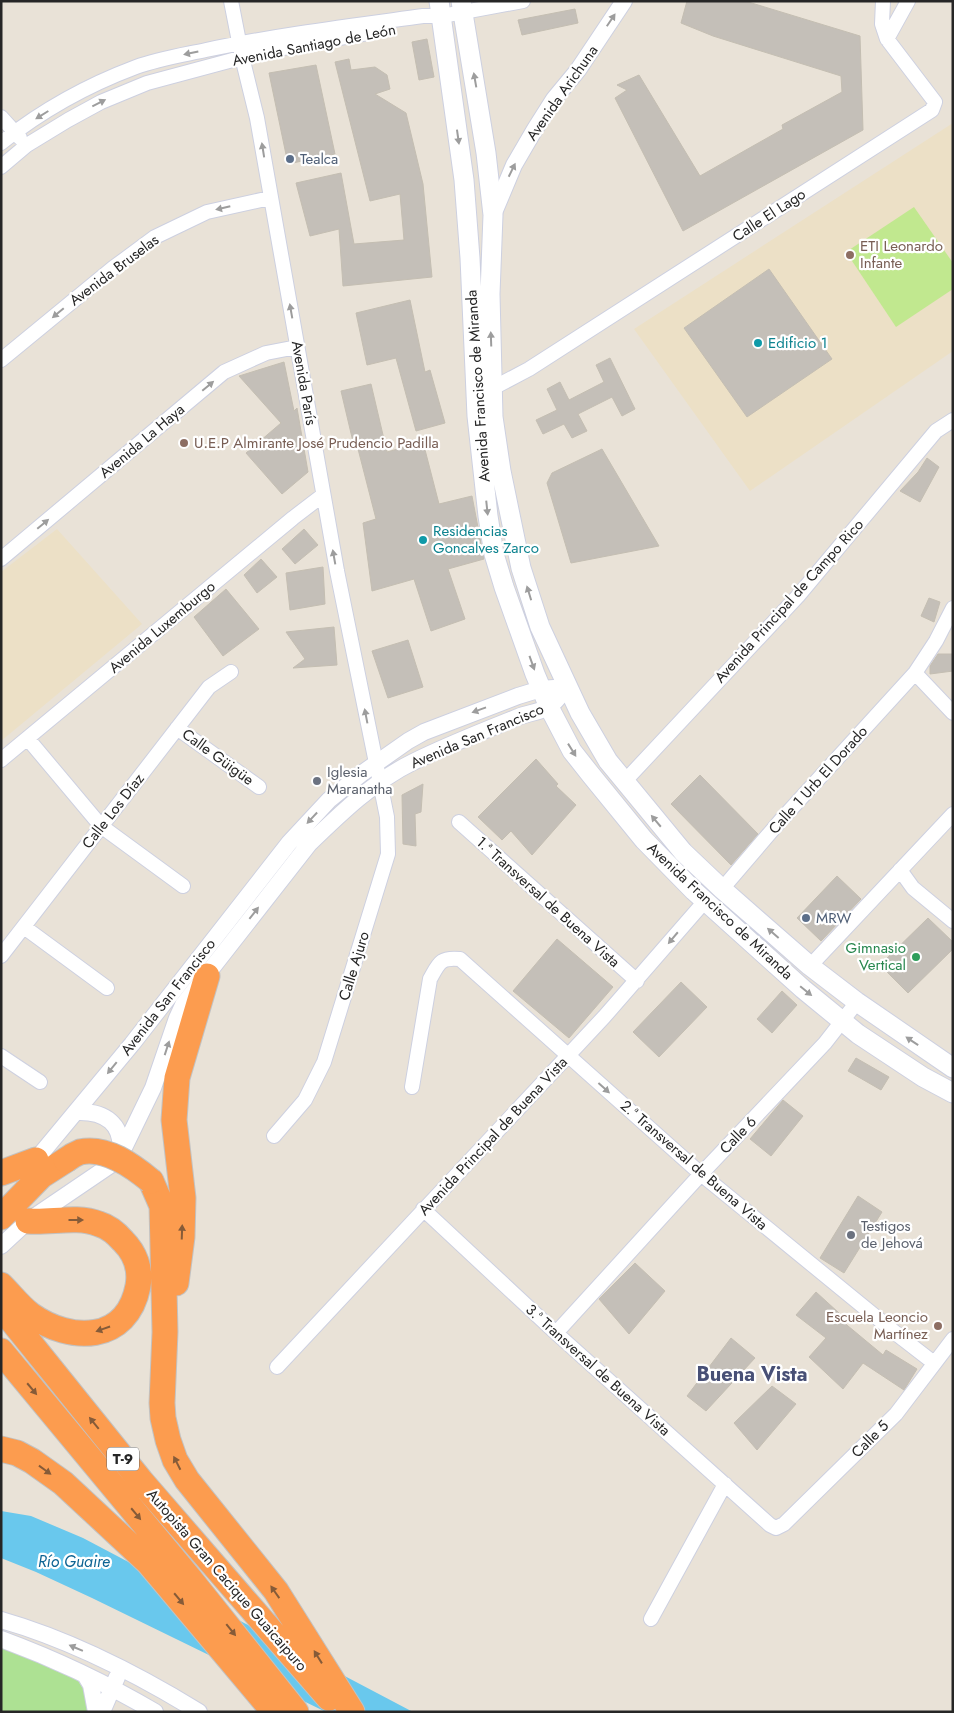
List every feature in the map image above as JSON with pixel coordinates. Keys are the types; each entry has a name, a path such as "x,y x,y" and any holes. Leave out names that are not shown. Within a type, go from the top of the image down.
{"highway":[{"path":"165,1332 174,1297 182,1237 183,1198 174,1120 177,1078 207,976"},
{"path":"1,1217 41,1176 80,1152 96,1151 121,1160 151,1181 162,1206 165,1332 162,1403 168,1440 175,1460 187,1480 276,1591 352,1712"},
{"path":"1,1173 36,1160"},
{"path":"1,1285 29,1313 42,1322 64,1331 77,1333 104,1330 118,1322 132,1308 140,1275 137,1263 126,1244 114,1231 100,1224 78,1219 43,1222 28,1221"},
{"name":"Autopista Gran Cacique Guaicaipuro","path":"1,1307 141,1481 341,1712"},
{"name":"Autopista Gran Cacique Guaicaipuro","path":"1,1351 190,1579 288,1711"},
{"path":"1,1449 17,1453 32,1461 63,1483 148,1562 288,1711"}],"main road":[{"name":"Avenida Francisco de Miranda","path":"462,7 482,123 493,215 490,294 494,417 500,471 522,568 540,627 580,714 608,761 683,852 810,966 857,1002 953,1068"},
{"name":"Avenida Francisco de Miranda","path":"441,9 464,180 470,258 477,416 488,516 494,554 504,587 549,707 572,751 591,775 644,840 705,902 803,989 843,1021 881,1049 953,1093"}],"street":[{"name":"Avenida París","path":"231,1 242,58 257,118 324,495 375,764"},
{"name":"Avenida Santiago de León","path":"1,143 15,132 78,94 137,67 167,58 239,43 423,16 441,9 523,1"},
{"name":"Avenida Arichuna","path":"493,215 514,166 535,129 554,99 578,70 624,1"},
{"path":"883,1 882,24 887,39"},
{"path":"887,39 908,1"},
{"name":"Avenida Santiago de León","path":"1,167 27,146 101,102 171,75 266,51 424,24 441,9"},
{"name":"Calle El Lago","path":"493,388 529,368 932,110 935,102 887,39"},
{"path":"1,117 27,146"},
{"name":"Avenida Bruselas","path":"1,360 106,274 155,237 207,212 270,198"},
{"name":"Avenida La Haya","path":"3,555 224,372 266,353 297,347"},
{"name":"Avenida Principal de Campo Rico","path":"624,782 798,596 936,431 953,420"},
{"name":"Avenida Luxemburgo","path":"1,760 285,524 324,495"},
{"name":"Calle 1 Urb El Dorado","path":"722,889 781,820 916,673 936,641 953,608"},
{"name":"Calle Los Díaz","path":"1,956 208,687 231,672"},
{"path":"916,673 953,713"},
{"name":"Avenida San Francisco","path":"1,1202 132,1044 289,842 329,800 375,764 424,732 474,712 541,689 568,686"},
{"name":"Avenida San Francisco","path":"1,1246 28,1221 109,1166 120,1156 153,1088 177,1018 184,1005 196,987 207,976 309,844 380,782 410,763 445,746 524,714 549,707 568,686"},
{"name":"Calle Güigüe","path":"177,728 259,787"},
{"path":"28,739 101,826 183,886"},
{"name":"Calle Ajuro","path":"274,1136 306,1100 324,1062 388,854 387,817 375,764"},
{"path":"810,966 953,814"},
{"name":"1.ª Transversal de Buena Vista","path":"459,822 637,982"},
{"path":"900,870 913,888 953,921"},
{"name":"Avenida Principal de Buena Vista","path":"277,1367 637,982 705,902"},
{"path":"24,927 106,988"},
{"name":"2.ª Transversal de Buena Vista","path":"412,1087 430,979 439,964 447,958 460,959 701,1174 902,1340 934,1363"},
{"name":"Calle 6","path":"556,1333 701,1174 825,1043 857,1002"},
{"path":"1,1056 40,1082"},
{"path":"77,1112 98,1114 111,1122 121,1136 120,1156"},
{"name":"3.ª Transversal de Buena Vista","path":"423,1209 556,1333 776,1528"},
{"name":"Calle 5","path":"776,1528 784,1524 896,1414 953,1339"},
{"path":"651,1619 725,1484"},
{"path":"1,1620 33,1630 121,1668 199,1712"},
{"path":"1,1639 31,1650 113,1687 155,1712"},
{"path":"102,1712 121,1668"},
{"path":"85,1675 91,1685 96,1712"},
{"path":"113,1687 130,1686 149,1692 162,1699 175,1697"},
{"path":"113,1687 113,1712"},
{"path":"128,1712 150,1712"}],"shaded area":[{"name":"ETI Leonardo Infante","path":"953,123 953,351 750,491 634,329"},
{"path":"57,529 142,624 1,741 1,572"}],"green space":[{"path":"914,207 953,263 953,289 896,327 846,252"},
{"path":"1,1646 77,1679 86,1693 88,1712 1,1712"}],"water":[{"name":"Río Guaire","path":"1,1511 31,1516 83,1538 413,1712 326,1712 92,1598 1,1558"}],"building":[{"path":"687,1 745,1 860,36 863,130 683,231 615,98 627,90 617,85 639,75 700,176 783,129 782,125 842,92 841,76 713,36 681,23"},
{"path":"575,9 578,23 522,35 518,20"},
{"path":"427,39 434,77 419,80 412,42"},
{"path":"349,59 351,70 375,67 387,75 390,89 375,94 406,113 423,184 432,277 343,286 339,229 310,236 296,183 341,173 354,244 404,240 400,194 370,201 335,62"},
{"path":"316,65 335,154 288,164 269,73"},
{"name":"Edificio 1","path":"769,269 832,359 747,417 684,328"},
{"path":"410,300 425,372 430,370 445,423 416,431 396,358 367,365 356,313"},
{"path":"610,358 635,409 622,416 612,397 578,414 587,431 572,438 564,424 543,434 536,420 557,410 547,389 560,382 569,400 604,382 596,365"},
{"path":"284,362 294,411 297,408 308,472 282,494 246,453 281,423 239,376"},
{"path":"371,384 387,452 423,442 439,504 472,496 484,559 448,569 465,619 431,631 414,579 372,591 363,523 376,519 357,445 354,446 341,391"},
{"path":"602,449 659,546 571,563 547,483 552,473"},
{"path":"927,458 939,467 920,502 900,491 918,472"},
{"path":"304,529 318,545 295,564 282,549"},
{"path":"261,559 277,577 257,593 244,575"},
{"path":"323,567 325,604 290,610 286,573"},
{"path":"226,589 259,629 223,656 194,617"},
{"path":"929,598 940,602 934,622 921,616"},
{"path":"334,627 337,665 293,668 305,659 286,632"},
{"path":"408,640 423,687 388,698 372,651"},
{"path":"938,654 953,654 953,671 930,674 930,666"},
{"path":"536,759 558,784 556,786 576,805 532,855 511,831 502,840 478,817"},
{"path":"700,775 758,834 731,865 671,804"},
{"path":"423,784 421,812 415,814 416,846 403,844 402,795"},
{"path":"837,876 861,899 821,941 797,918"},
{"name":"Gimnasio Vertical","path":"928,918 953,942 953,949 908,993 880,965"},
{"path":"557,939 613,987 569,1038 513,991"},
{"path":"681,982 707,1007 659,1057 633,1032"},
{"path":"782,991 797,1005 772,1033 757,1019"},
{"path":"856,1058 889,1077 881,1090 848,1071"},
{"path":"783,1100 803,1116 771,1156 750,1139"},
{"name":"Testigos de Jehová","path":"858,1196 882,1212 844,1273 820,1258"},
{"path":"635,1263 665,1291 629,1334 599,1299"},
{"path":"816,1292 839,1313 836,1316 883,1355 886,1350 917,1369 904,1390 863,1363 843,1389 809,1357 826,1338 796,1315"},
{"path":"731,1338 755,1358 706,1411 687,1396"},
{"path":"772,1386 796,1404 757,1450 734,1423"}],"place":[{"name":"Tealca","path":"290,159"},
{"name":"ETI Leonardo Infante","path":"850,255"},
{"name":"Edificio 1","path":"758,343"},
{"name":"U.E.P Almirante José Prudencio Padilla","path":"184,443"},
{"name":"Residencias Goncalves Zarco","path":"423,540"},
{"name":"Iglesia Maranatha","path":"317,781"},
{"name":"MRW","path":"806,918"},
{"name":"Gimnasio Vertical","path":"916,957"},
{"name":"Testigos de Jehová","path":"851,1235"},
{"name":"Escuela Leoncio Martínez","path":"938,1326"}],"district":[{"name":"Buena Vista","path":"752,1374"}]}
